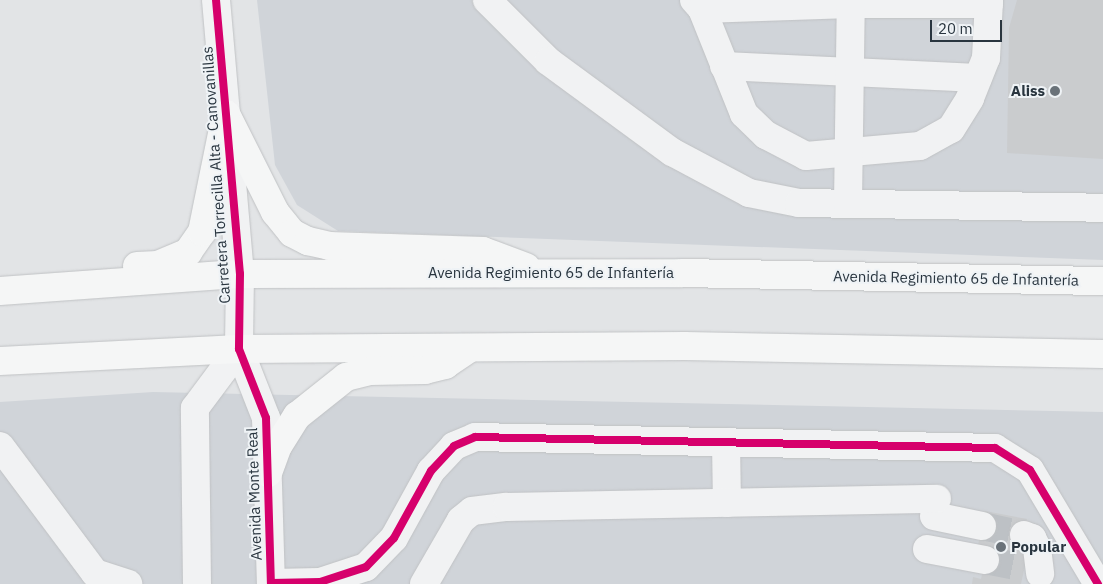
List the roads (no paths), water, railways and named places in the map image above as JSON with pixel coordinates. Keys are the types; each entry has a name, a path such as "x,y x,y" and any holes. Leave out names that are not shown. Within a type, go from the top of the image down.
{"main road":[{"path":"226,114 275,212 292,233 308,242 329,246 483,251 544,273"},
{"path":"0,285 53,269 158,265 188,252 202,232 226,114"},
{"name":"Avenida Regimiento 65 de Infantería","path":"0,291 240,274 544,273 1103,281"},
{"path":"0,361 239,349 471,347 685,346 1103,354"},
{"path":"268,473 278,446 298,416 346,377 370,371 425,370 445,365 471,347"}],"street":[{"name":"Carretera Torrecilla Alta - Canovanillas","path":"216,0 240,274 239,349"},
{"path":"487,0 548,61 672,152 749,193 799,203 1103,208"},
{"path":"848,204 851,2"},
{"path":"851,2 989,2 986,58 970,98 951,129 920,146 848,154 806,156 766,135 744,114 700,3 851,2"},
{"path":"724,66 978,78"},
{"path":"197,584 195,408 239,349"},
{"name":"Avenida Monte Real","path":"239,349 266,418 271,583"},
{"path":"271,583 320,582 366,567 394,538 431,471 454,446 475,437 995,448 1030,470 1098,584"},
{"path":"726,442 727,503"},
{"path":"0,446 95,574 128,584"},
{"path":"424,584 461,520 472,511 507,507 727,503 935,508 982,526"},
{"path":"1024,535 1032,538 1037,548 1038,575"},
{"path":"927,549 985,560"}],"tunnel":[{"path":"982,526 1024,535"},
{"path":"985,560 1025,568"}],"place":[{"name":"Aliss","path":"1055,91"},
{"name":"Popular","path":"1001,547"}]}
